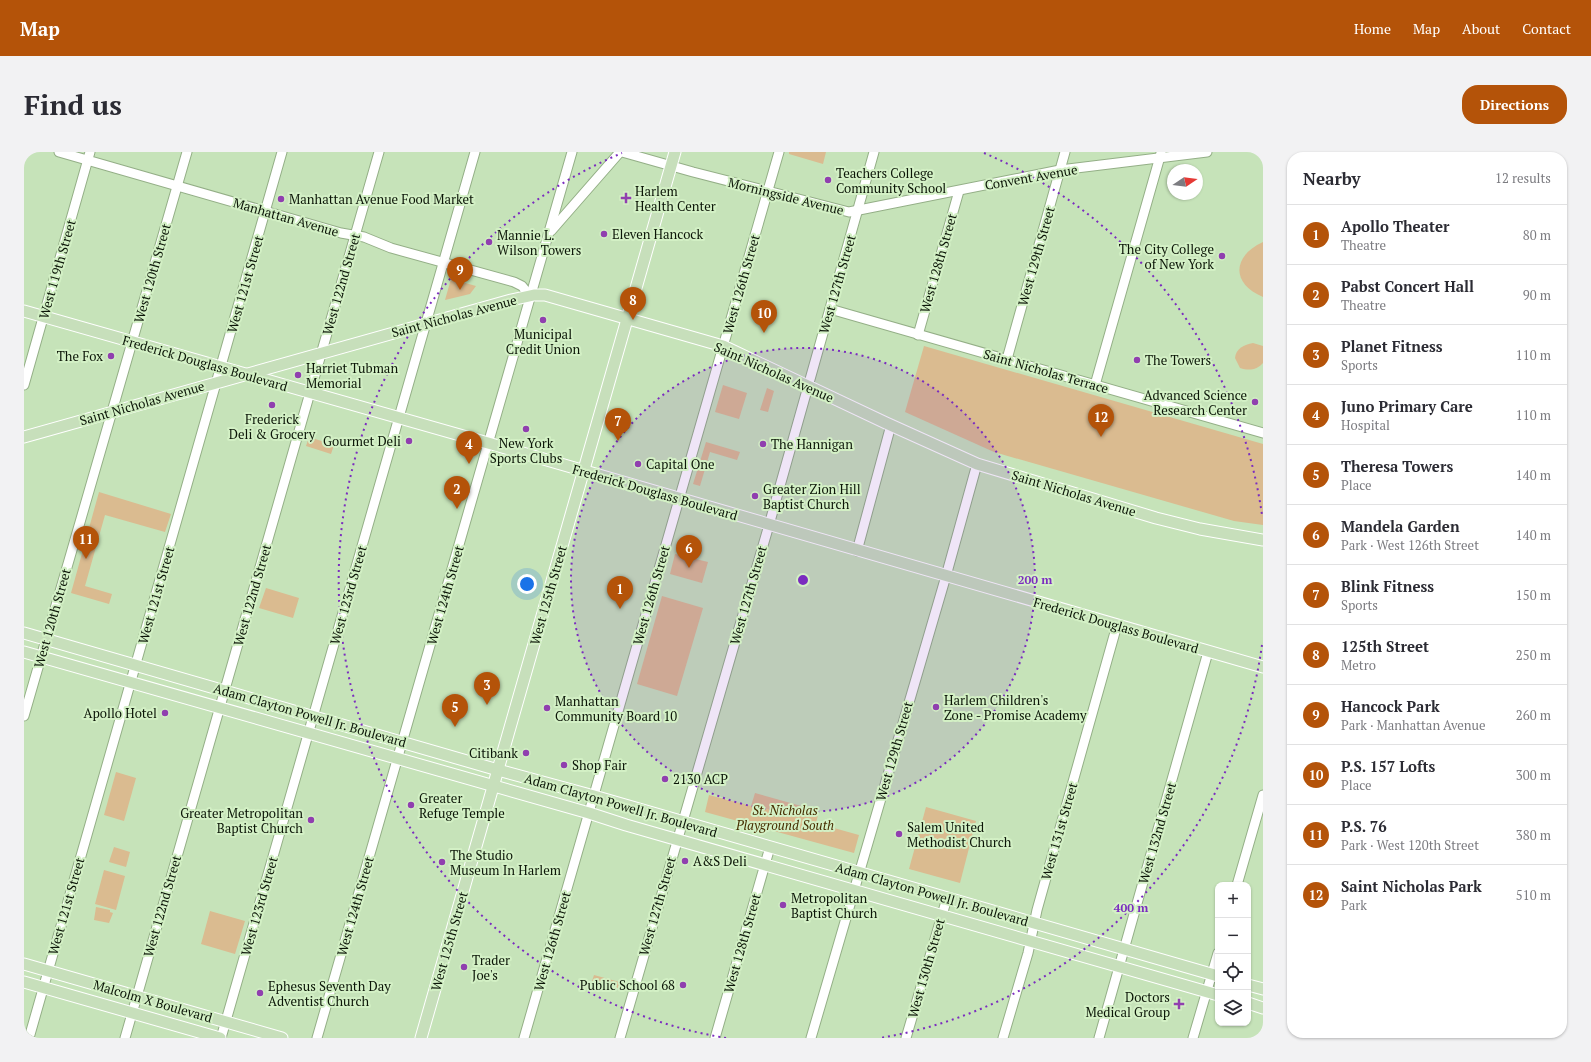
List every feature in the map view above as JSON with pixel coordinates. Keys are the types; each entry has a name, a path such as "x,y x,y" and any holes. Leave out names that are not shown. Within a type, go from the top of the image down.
{"main road":[{"name":"West 125th Street","path":"421,1038 675,152"},
{"name":"Saint Nicholas Avenue","path":"24,437 112,411 426,324 530,296 545,295 723,346 891,426 977,464 1111,506 1156,518 1200,529 1263,540"},
{"name":"Frederick Douglass Boulevard","path":"24,311 310,394 488,443 857,551 1263,667"},
{"name":"Adam Clayton Powell Jr. Boulevard","path":"24,633 1215,975"},
{"name":"Adam Clayton Powell Jr. Boulevard","path":"24,652 1215,994"},
{"name":"Malcolm X Boulevard","path":"24,964 282,1038"},
{"name":"Malcolm X Boulevard","path":"24,982 220,1038"},
{"path":"1251,986 1263,989"},
{"path":"1251,1004 1263,1008"}],"street":[{"name":"Manhattan Avenue","path":"59,152 89,156 178,186 341,233 364,237 392,248 517,283 530,296"},
{"name":"West 120th Street","path":"24,716 187,152"},
{"name":"West 121st Street","path":"29,1038 282,152"},
{"name":"West 122nd Street","path":"125,1038 379,152"},
{"name":"West 123rd Street","path":"220,1038 309,734 475,152"},
{"name":"West 124th Street","path":"317,1038 572,152"},
{"path":"549,234 621,152"},
{"name":"Morningside Avenue","path":"621,152 845,212 857,211"},
{"name":"West 126th Street","path":"524,1038 779,152"},
{"name":"West 127th Street","path":"620,1038 769,525 874,152"},
{"name":"West 129th Street","path":"1007,359 1065,152"},
{"name":"Convent Avenue","path":"857,211 1060,170 1160,155 1207,152"},
{"path":"1095,385 1160,155"},
{"name":"West 119th Street","path":"24,385 89,156"},
{"name":"West 128th Street","path":"918,334 959,190"},
{"name":"Saint Nicholas Terrace","path":"830,309 1263,433"},
{"path":"857,551 891,426"},
{"name":"West 129th Street","path":"811,1038 946,576 977,464"},
{"name":"West 131st Street","path":"1003,1038 1117,625"},
{"name":"West 132nd Street","path":"1099,1038 1208,652"},
{"path":"1238,882 1263,795"},
{"name":"West 128th Street","path":"715,1038 770,847"},
{"name":"West 130th Street","path":"906,1038 947,898"},
{"path":"1193,1038 1207,991 1215,975"}],"green space":[{"path":"789,152 826,152 823,164 789,154"},
{"path":"1263,242 1263,297 1245,285 1239,270 1245,255"},
{"path":"451,279 476,286 470,294 445,300"},
{"path":"1253,343 1263,346 1263,363 1253,369 1240,368 1235,358 1237,352 1244,346"},
{"path":"924,346 1263,444 1263,525 1234,521 994,452 905,412"},
{"path":"723,385 747,393 739,419 715,412"},
{"path":"767,388 774,391 768,412 760,410"},
{"path":"309,437 334,445 331,454 306,446"},
{"path":"706,442 740,452 737,460 710,452 700,486 693,484"},
{"path":"99,492 171,514 165,532 105,515 85,586 112,594 109,604 71,593"},
{"path":"675,554 708,562 702,583 670,574"},
{"path":"266,588 299,598 293,618 259,608"},
{"path":"662,596 703,608 677,696 637,684"},
{"path":"116,772 136,778 124,821 104,815"},
{"name":"St. Nicholas Playground South","path":"755,793 819,811 816,823 859,835 854,853 705,812 709,795 751,806"},
{"path":"926,807 976,821 960,883 909,869"},
{"path":"114,847 130,852 126,867 109,862"},
{"path":"104,870 125,876 116,910 95,904"},
{"path":"96,907 110,910 110,912 113,913 109,923 94,920"},
{"path":"210,911 245,921 235,954 201,944"},
{"path":"594,975 623,983 621,989 592,981"}],"place":[{"name":"Teachers College Community School","path":"828,180"},
{"name":"Harlem Health Center","path":"626,198"},
{"name":"Manhattan Avenue Food Market","path":"281,199"},
{"name":"Eleven Hancock","path":"604,234"},
{"name":"Mannie L. Wilson Towers","path":"489,242"},
{"name":"The City College of New York","path":"1222,256"},
{"name":"Hancock Park","path":"460,290"},
{"name":"Municipal Credit Union","path":"543,320"},
{"name":"125th Street","path":"633,320"},
{"name":"P.S. 157 Lofts","path":"764,333"},
{"name":"The Fox","path":"111,356"},
{"name":"The Towers","path":"1137,360"},
{"name":"Harriet Tubman Memorial","path":"298,375"},
{"name":"Advanced Science Research Center","path":"1255,402"},
{"name":"Frederick Deli & Grocery","path":"272,405"},
{"name":"New York Sports Clubs","path":"526,429"},
{"name":"Saint Nicholas Park","path":"1101,437"},
{"name":"Gourmet Deli","path":"409,441"},
{"name":"Blink Fitness","path":"618,441"},
{"name":"The Hannigan","path":"763,444"},
{"name":"Juno Primary Care","path":"469,464"},
{"name":"Capital One","path":"638,464"},
{"name":"Greater Zion Hill Baptist Church","path":"755,496"},
{"name":"Pabst Concert Hall","path":"457,509"},
{"name":"P.S. 76","path":"86,559"},
{"name":"Mandela Garden","path":"689,568"},
{"name":"Apollo Theater","path":"620,609"},
{"name":"Planet Fitness","path":"487,705"},
{"name":"Harlem Children's Zone - Promise Academy","path":"936,707"},
{"name":"Manhattan Community Board 10","path":"547,708"},
{"name":"Apollo Hotel","path":"165,713"},
{"name":"Theresa Towers","path":"455,727"},
{"name":"Citibank","path":"526,753"},
{"name":"Shop Fair","path":"564,765"},
{"name":"2130 ACP","path":"665,779"},
{"name":"Greater Refuge Temple","path":"411,805"},
{"name":"Greater Metropolitan Baptist Church","path":"311,820"},
{"name":"Salem United Methodist Church","path":"899,834"},
{"name":"A&S Deli","path":"685,861"},
{"name":"The Studio Museum In Harlem","path":"442,862"},
{"name":"Metropolitan Baptist Church","path":"783,905"},
{"name":"Trader Joe's","path":"464,967"},
{"name":"Public School 68","path":"683,985"},
{"name":"Ephesus Seventh Day Adventist Church","path":"260,993"},
{"name":"Doctors Medical Group","path":"1179,1004"}]}
